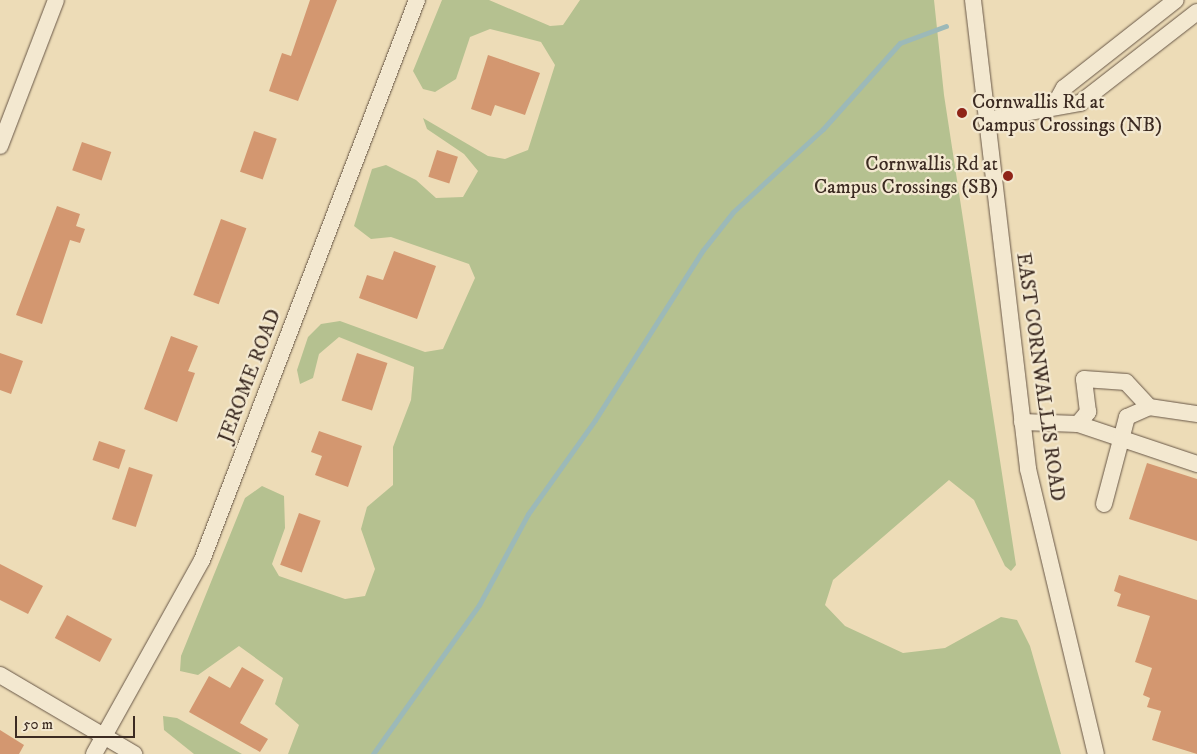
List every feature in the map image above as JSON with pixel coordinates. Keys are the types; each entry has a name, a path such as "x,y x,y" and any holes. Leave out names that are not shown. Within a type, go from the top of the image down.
{"street":[{"path":"0,146 56,0"},
{"name":"JEROME ROAD","path":"94,754 202,560 417,0"},
{"name":"EAST CORNWALLIS ROAD","path":"973,0 1022,422 1057,604 1096,754"},
{"path":"1054,106 1064,88 1176,0"},
{"path":"986,120 1054,106 1080,103 1197,12"},
{"path":"1078,424 1088,412 1084,379 1126,382 1149,407"},
{"path":"1104,504 1124,440 1127,416 1149,407 1197,414"},
{"path":"1022,422 1078,424 1197,464"},
{"path":"0,675 134,754"}],"green space":[{"path":"442,0 489,0 550,26 563,25 580,0 934,0 944,95 1016,565 1011,571 1005,566 974,500 949,480 833,580 825,605 845,626 903,653 945,648 1001,617 1017,620 1030,646 1061,754 288,754 299,725 275,704 283,678 239,646 198,675 180,671 181,656 245,498 262,486 284,496 285,528 272,564 279,576 345,599 365,596 375,569 361,529 367,507 393,485 393,447 411,400 414,367 339,337 319,354 313,378 300,384 297,370 308,337 321,324 340,321 425,352 443,349 475,278 469,264 391,237 371,239 354,226 372,169 386,165 416,180 436,198 463,197 478,171 464,154 427,129 423,118 488,156 505,159 528,150 555,65 541,42 490,29 470,37 456,79 435,92 423,89 413,71"},
{"path":"163,716 177,718 242,754 194,754 164,730"}],"building":[{"path":"310,0 337,0 298,101 269,91 282,53 291,56"},
{"path":"488,55 540,73 525,115 495,105 491,116 471,109"},
{"path":"254,131 277,139 263,179 240,172"},
{"path":"82,142 111,152 102,180 72,170"},
{"path":"437,150 458,157 449,183 428,177"},
{"path":"57,206 80,214 76,226 85,229 80,243 70,240 42,324 16,315"},
{"path":"221,219 246,228 219,304 193,295"},
{"path":"394,251 436,266 417,319 359,298 367,275 383,280"},
{"path":"171,336 198,346 188,371 195,373 177,422 144,409"},
{"path":"0,353 23,361 11,394 0,390"},
{"path":"357,353 387,363 372,410 342,401"},
{"path":"319,431 362,446 348,487 315,475 322,456 311,452"},
{"path":"99,441 125,450 119,469 92,460"},
{"path":"1147,463 1197,479 1197,541 1129,519"},
{"path":"129,467 153,475 136,527 112,519"},
{"path":"299,513 321,521 302,573 280,565"},
{"path":"0,564 43,586 28,614 0,600"},
{"path":"1119,575 1197,600 1197,754 1152,740 1161,711 1147,707 1150,698 1143,695 1152,668 1135,662 1150,616 1117,606 1121,594 1114,591"},
{"path":"67,615 112,639 100,662 55,638"},
{"path":"242,667 264,680 240,723 268,739 260,752 189,712 209,676 230,688"},
{"path":"0,730 24,745 19,754 0,754"}],"waterway":[{"path":"373,754 479,605 528,514 595,420 703,250 733,212 823,129 900,43 946,26"}],"place":[{"name":"Cornwallis Rd at Campus Crossings (NB)","path":"962,113"},
{"name":"Cornwallis Rd at Campus Crossings (SB)","path":"1008,176"}]}
